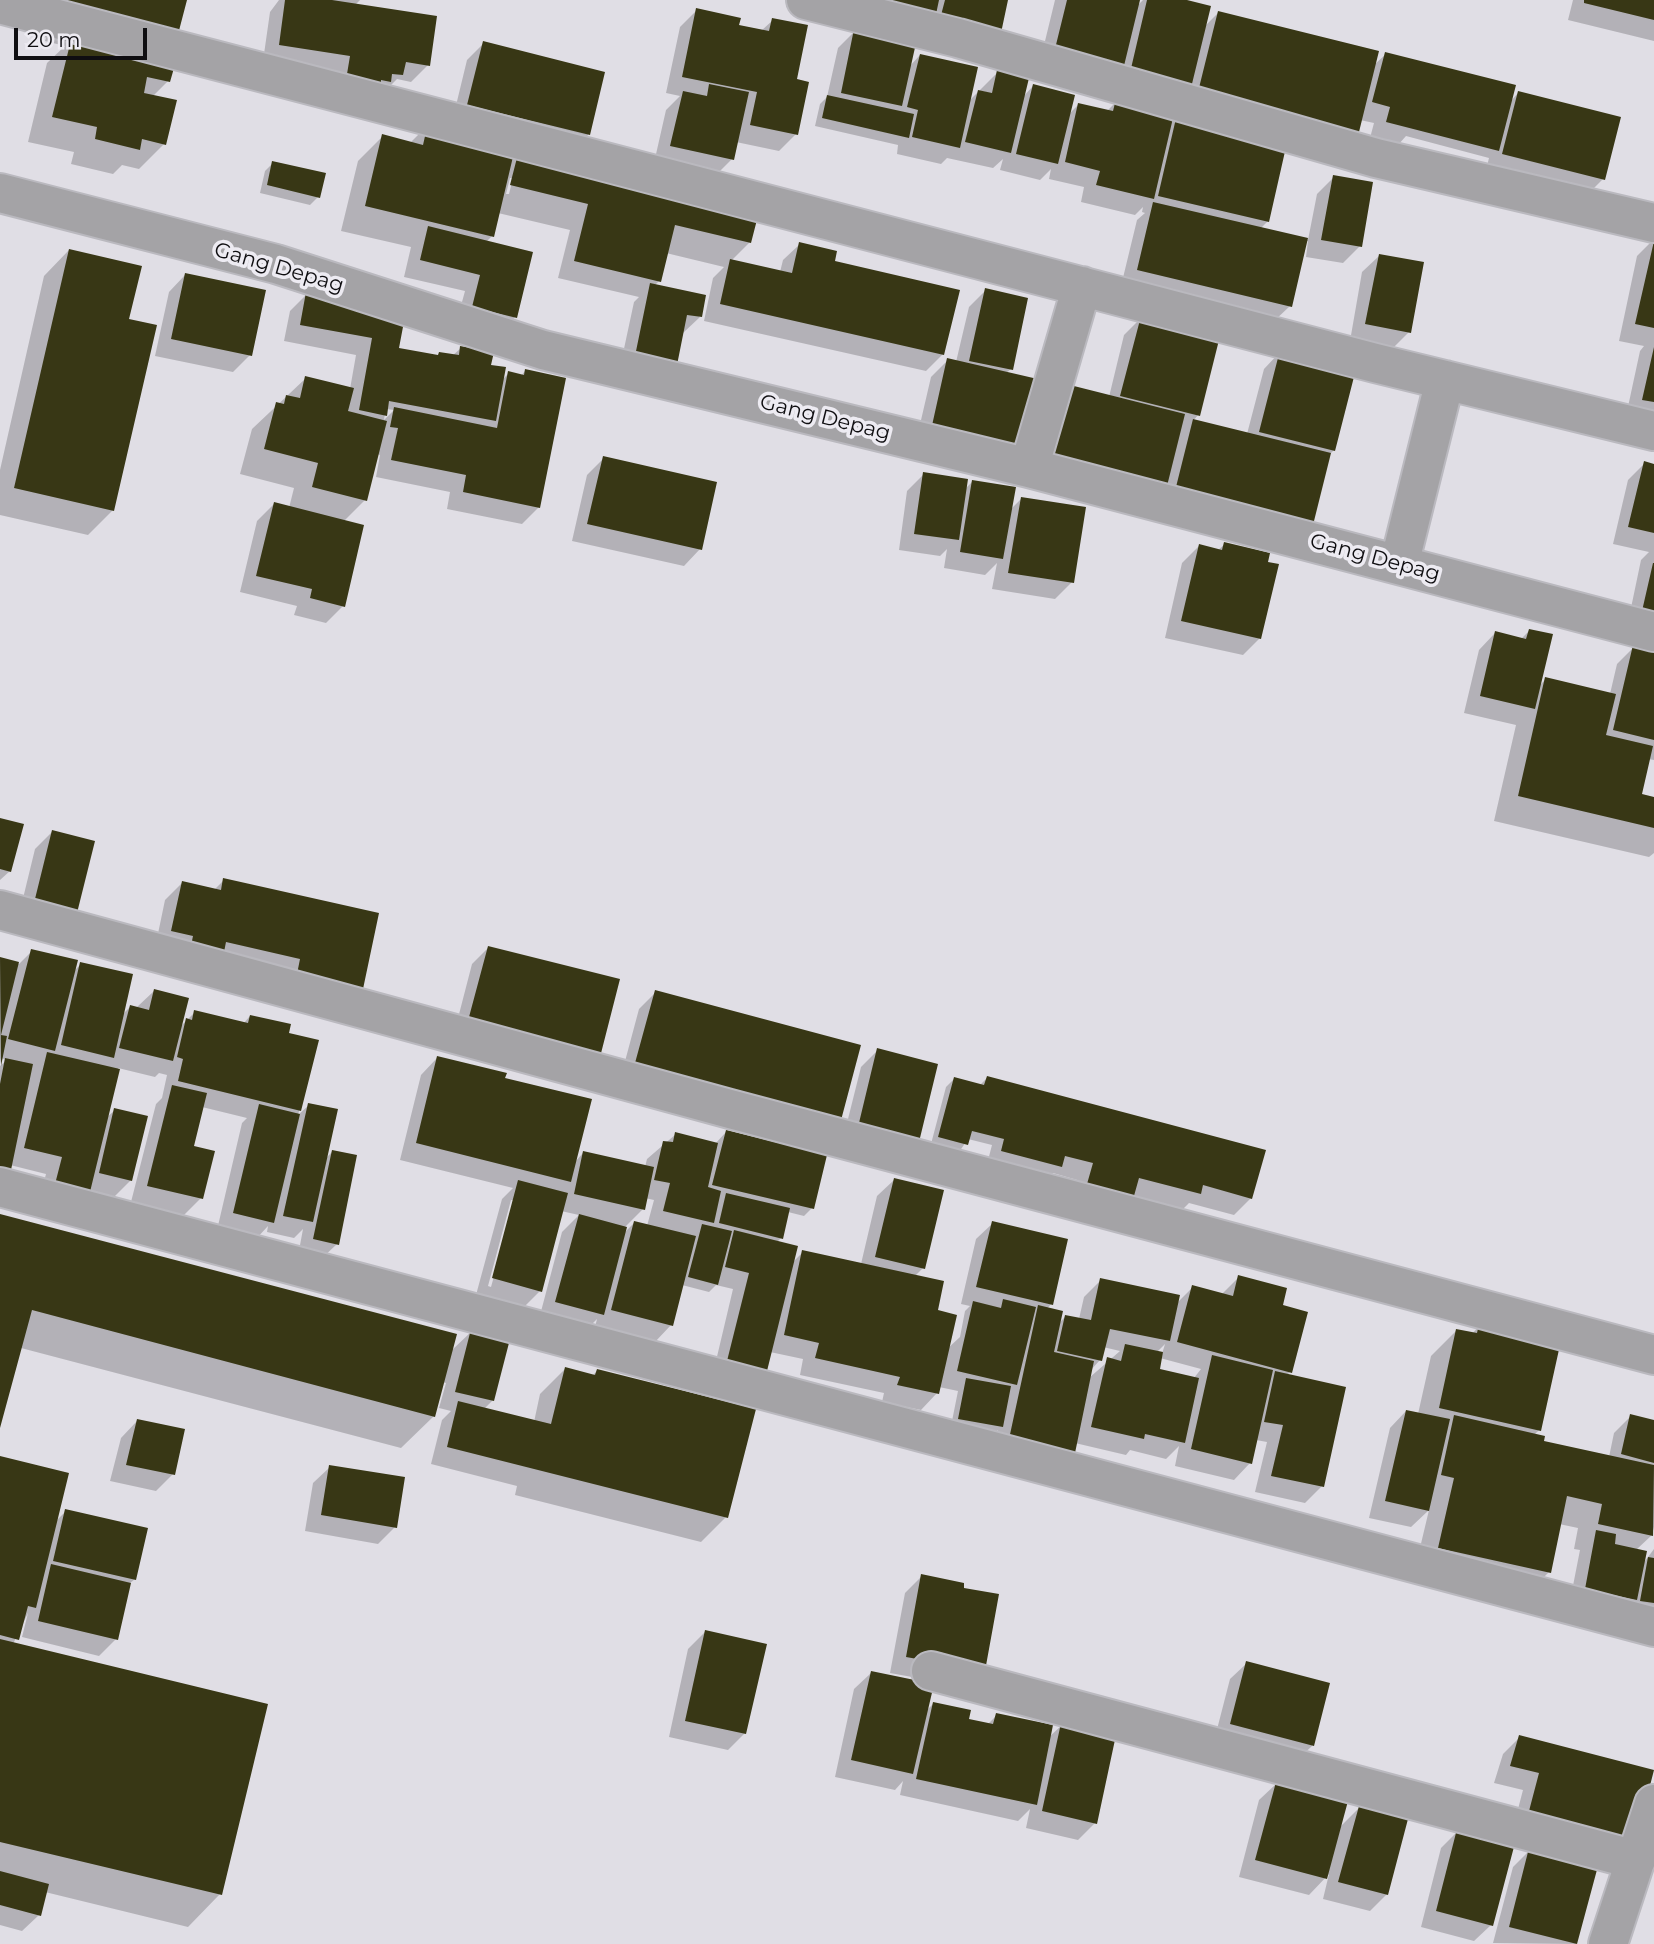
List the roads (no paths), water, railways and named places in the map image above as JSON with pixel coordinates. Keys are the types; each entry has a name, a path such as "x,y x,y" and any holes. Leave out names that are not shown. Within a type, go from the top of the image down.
{"street":[{"path":"806,0 958,38 1376,158 1654,223"},
{"path":"0,4 1446,380 1654,431"},
{"name":"Gang Depag","path":"0,193 276,264 542,350 1029,468 1654,632"},
{"path":"1029,468 1082,286"},
{"path":"1399,565 1446,380"},
{"path":"0,910 730,1109 1654,1354"},
{"path":"0,1187 1654,1627"},
{"path":"932,1671 1640,1883"},
{"path":"1608,1944 1640,1883 1654,1804"}]}
